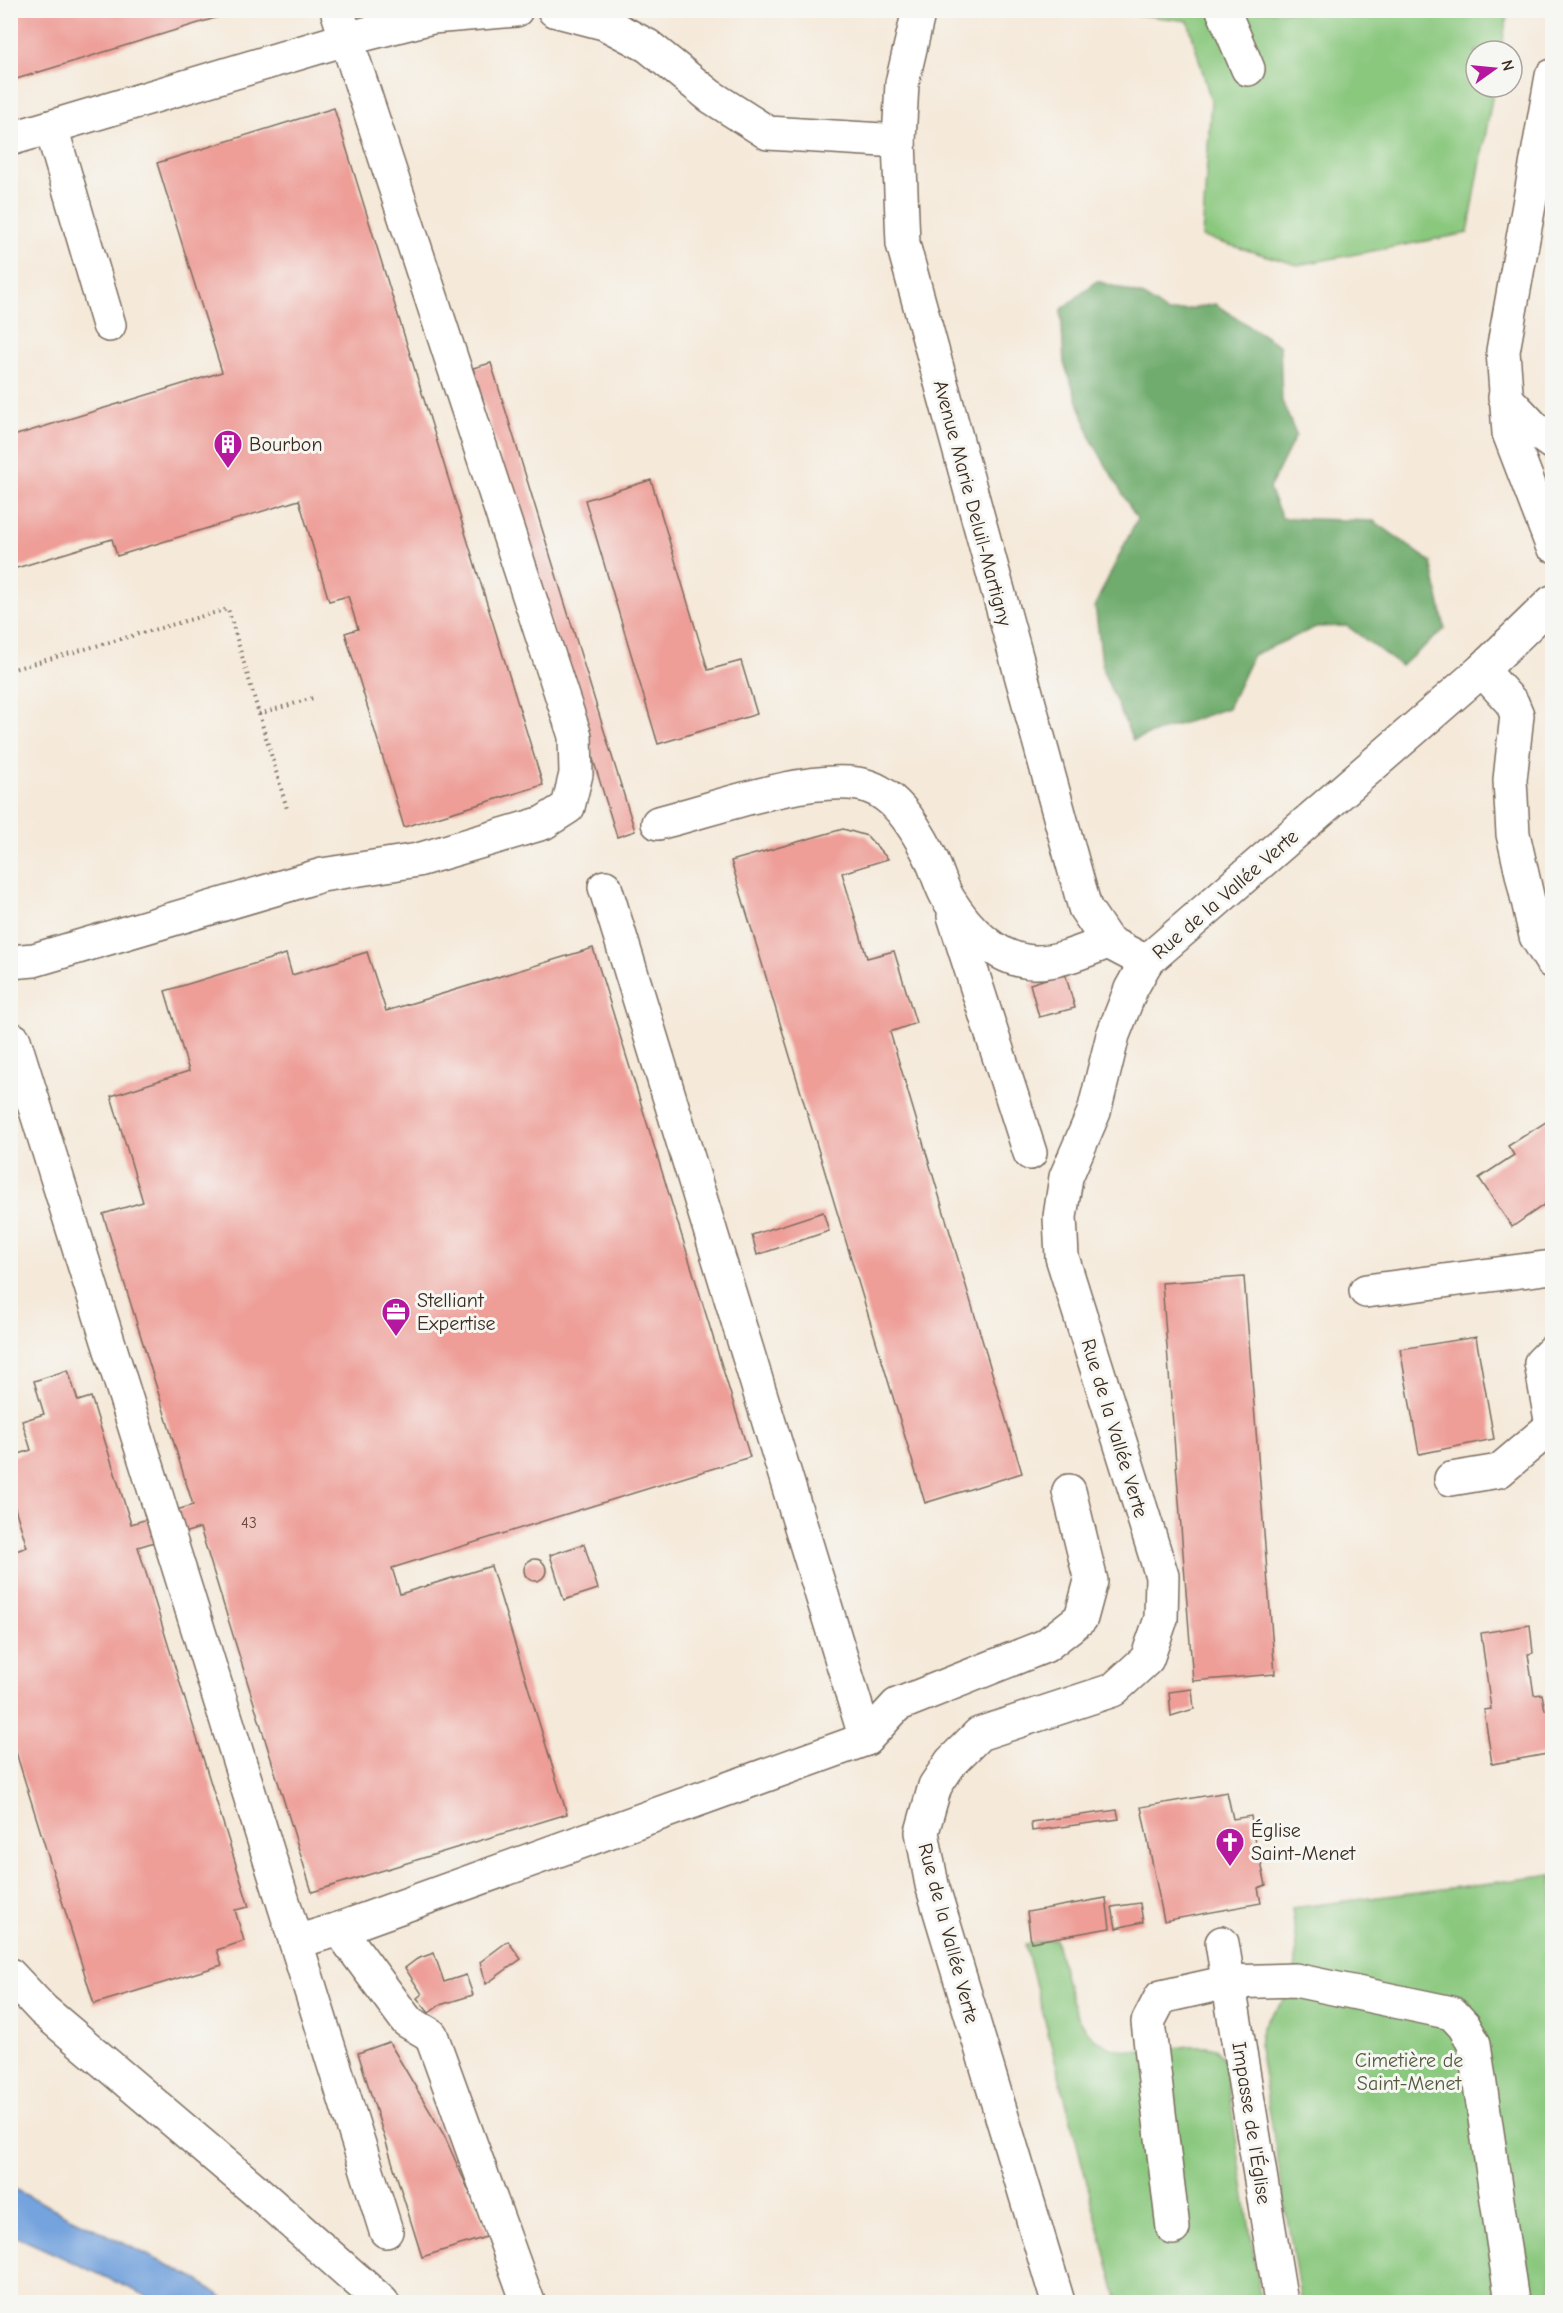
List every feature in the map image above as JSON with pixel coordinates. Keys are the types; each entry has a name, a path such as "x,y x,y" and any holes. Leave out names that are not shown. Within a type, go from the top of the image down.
{"street":[{"path":"10,139 51,127 342,25 516,10"},
{"path":"554,10 604,23 648,46 710,96 768,133 899,141"},
{"name":"Avenue Marie Deluil-Martigny","path":"919,10 902,83 899,141 903,244 1085,908 1108,942 1146,962"},
{"path":"1223,10 1248,69"},
{"path":"10,962 34,960 322,875 418,860 543,823 568,807 576,774 574,736 342,25"},
{"path":"1552,76 1503,351 1509,434 1552,545"},
{"path":"51,127 109,325"},
{"path":"1505,397 1541,435 1552,442"},
{"name":"Rue de la Vallée Verte","path":"1058,2302 932,1885 922,1832 935,1786 951,1762 979,1734 1113,1690 1147,1659 1161,1619 1161,1576 1062,1257 1060,1217 1066,1177 1094,1112 1113,1035 1131,989 1146,962 1482,670 1552,602"},
{"path":"1482,670 1512,703 1517,715 1510,780 1513,834 1536,936 1552,962"},
{"path":"658,823 816,782 859,784 886,793 901,809 929,854 948,900 1030,1153"},
{"path":"605,887 866,1739"},
{"path":"948,900 986,945 1008,956 1034,962 1073,954 1108,942"},
{"path":"14,1040 386,2231"},
{"path":"1366,1291 1552,1267"},
{"path":"1451,1479 1499,1470 1552,1426 1541,1363 1552,1352"},
{"path":"296,1942 339,1929 866,1739 897,1705 1045,1646 1081,1618 1091,1581 1069,1491"},
{"path":"339,1929 407,2021 431,2036 528,2302"},
{"name":"Impasse de l'Église","path":"1222,1943 1281,2302"},
{"path":"10,1975 43,2010 254,2189 382,2302"},
{"path":"1173,2228 1148,2022 1161,1997 1228,1982 1295,1980 1452,2013 1464,2026 1474,2044 1512,2302"}],"path":[{"path":"10,670 228,609 288,812"},
{"path":"259,714 313,698"}],"green space":[{"path":"1108,11 1508,11 1503,39 1464,39 1464,99 1492,99 1468,233 1298,265 1202,237 1211,101 1188,21"},
{"path":"1097,281 1144,296 1168,313 1215,304 1280,346 1282,401 1296,435 1269,489 1282,518 1374,521 1431,562 1445,629 1401,666 1347,626 1316,627 1253,655 1228,708 1133,740 1103,671 1095,605 1137,519 1092,441 1064,363 1061,310"},
{"name":"Cimetière de Saint-Menet","path":"1552,1875 1552,2302 1301,2302 1259,2047 1262,2029 1287,1995 1295,1974 1296,1942 1292,1908"},
{"path":"1055,1939 1072,2003 1080,2021 1091,2035 1106,2045 1126,2051 1208,2046 1216,2048 1224,2060 1261,2302 1118,2302 1025,1944"}],"water":[{"path":"10,2187 198,2280 229,2302 160,2302 11,2234"}],"building":[{"path":"10,10 238,10 238,11 10,81"},
{"name":"Bourbon","path":"334,108 543,785 404,827 345,633 358,629 348,596 329,601 299,500 117,556 112,539 10,570 10,437 222,372 157,163"},
{"path":"491,363 635,831 617,837 473,368"},
{"path":"651,480 708,670 741,661 757,714 658,744 585,500"},
{"path":"843,829 867,836 888,859 842,873 867,958 894,951 916,1023 890,1032 1022,1473 925,1503 731,861"},
{"path":"593,948 750,1457 392,1568 400,1594 491,1566 567,1814 312,1892 200,1528 138,1547 249,1907 235,1910 244,1941 217,1950 222,1965 94,2004 10,1733 10,1535 16,1551 27,1547 10,1492 10,1457 31,1450 22,1421 44,1414 34,1381 68,1370 78,1401 91,1397 131,1524 193,1505 103,1214 143,1202 111,1096 189,1071 165,991 286,954 292,975 367,952 386,1011"},
{"path":"1065,973 1075,1008 1039,1017 1030,984"},
{"path":"1552,1118 1552,1199 1512,1227 1479,1178 1514,1155 1508,1146"},
{"path":"823,1212 829,1231 757,1255 752,1235"},
{"path":"1244,1277 1275,1674 1193,1681 1162,1283"},
{"path":"1476,1337 1494,1439 1419,1454 1400,1349"},
{"path":"584,1544 598,1589 564,1600 550,1555"},
{"path":"535,1559 543,1562 546,1570 543,1578 535,1581 527,1578 524,1570 527,1562"},
{"path":"1530,1625 1533,1653 1528,1654 1534,1695 1542,1694 1545,1710 1552,1710 1552,1753 1492,1764 1484,1710 1491,1709 1481,1633"},
{"path":"1192,1689 1194,1709 1171,1716 1169,1692"},
{"path":"1227,1792 1233,1819 1251,1816 1256,1849 1258,1849 1266,1885 1258,1888 1261,1903 1164,1921 1141,1807"},
{"path":"1117,1810 1119,1819 1032,1831 1031,1822"},
{"path":"1106,1898 1110,1928 1031,1942 1027,1912"},
{"path":"1140,1903 1143,1922 1116,1928 1112,1907"},
{"path":"508,1941 521,1959 486,1984 480,1962"},
{"path":"434,1953 444,1982 466,1975 473,1995 440,2005 429,2013 417,1998 422,1994 405,1968 417,1959"},
{"path":"389,2042 444,2135 489,2236 422,2257 358,2053"}],"place":[{"name":"Bourbon","path":"228,470"},
{"name":"Stelliant Expertise","path":"396,1338"},
{"name":"Église Saint-Menet","path":"1230,1868"}]}
